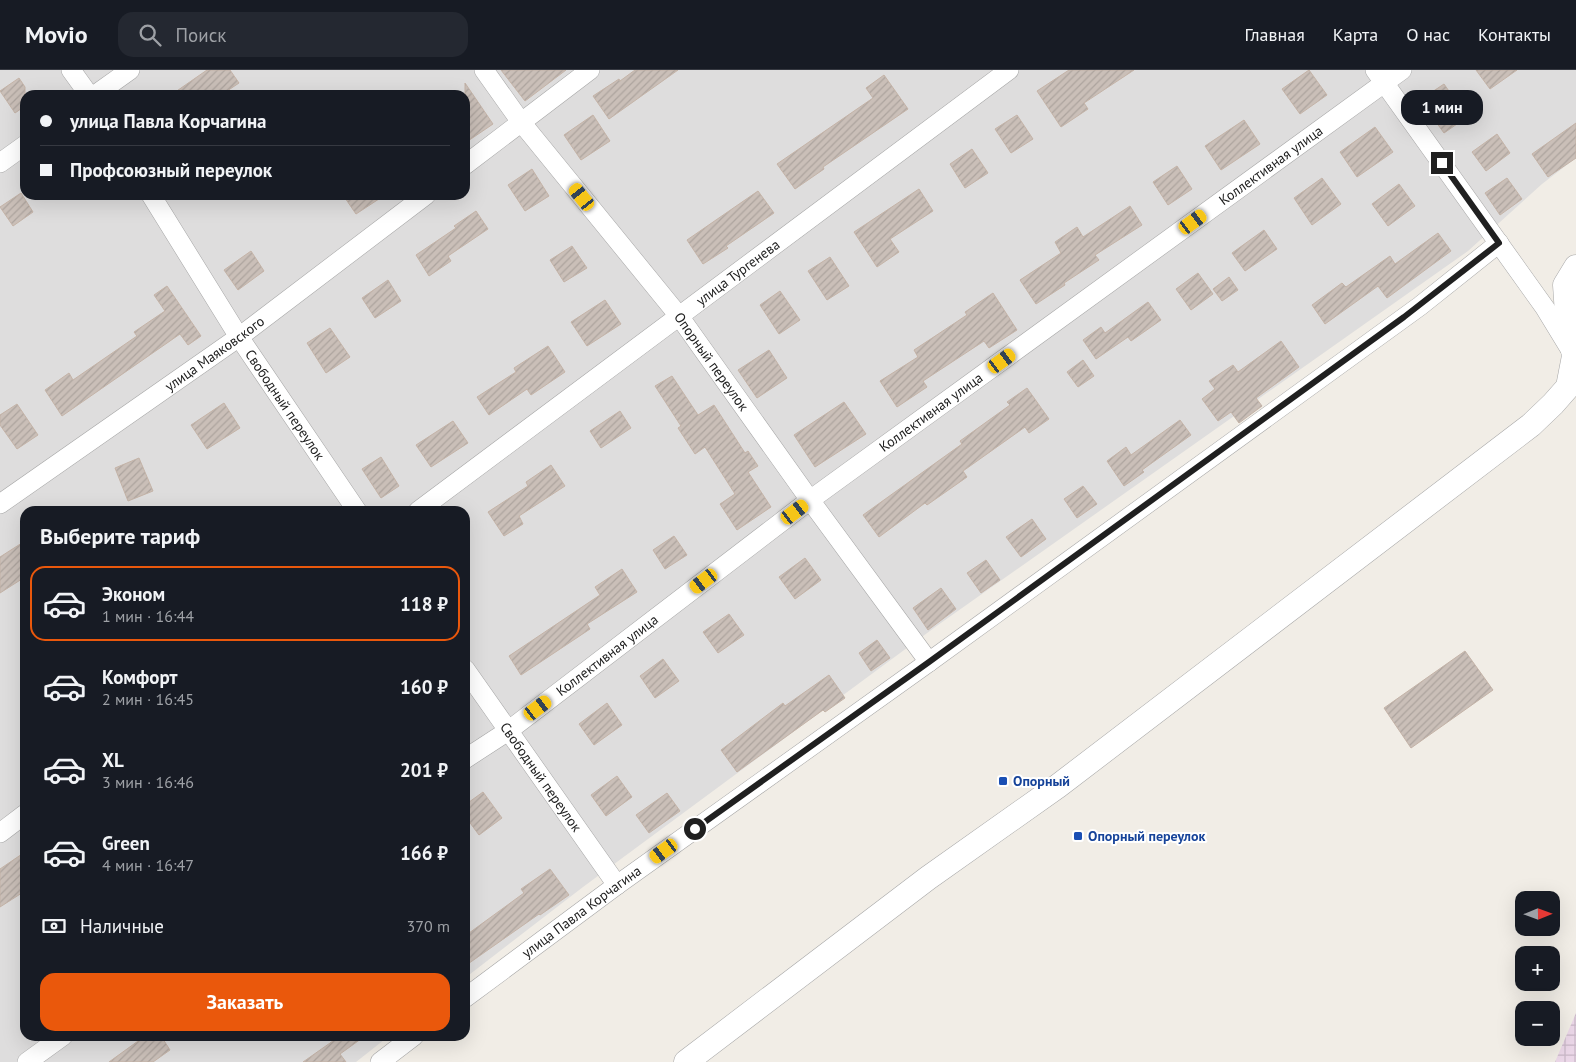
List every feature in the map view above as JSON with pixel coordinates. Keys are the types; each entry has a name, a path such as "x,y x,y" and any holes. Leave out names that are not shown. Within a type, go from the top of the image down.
{"street":[{"path":"71,70 85,90"},
{"path":"102,90 130,70"},
{"name":"Опорный переулок","path":"484,70 521,122 679,316 810,500 929,662"},
{"path":"470,161 590,70"},
{"name":"улица Тургенева","path":"425,506 1009,70"},
{"name":"Коллективная улица","path":"470,756 508,731 810,500 1380,76 1402,70"},
{"path":"1380,76 1546,308 1575,357"},
{"path":"0,163 20,149"},
{"name":"Свободный переулок","path":"154,200 239,337 354,506"},
{"name":"улица Маяковского","path":"0,504 239,337 419,200"},
{"name":"улица Павла Корчагина","path":"470,994 617,885 929,662 1412,312 1499,243"},
{"path":"686,1062 928,878 1066,780 1531,425 1568,387 1575,357 1567,314 1565,285 1576,267"},
{"name":"Свободный переулок","path":"470,676 617,885"},
{"path":"0,833 20,818"},
{"path":"26,1062 56,1041"},
{"path":"380,1062 407,1041"}],"shaded area":[{"path":"0,70 1576,70 1576,158 1542,184 1468,251 938,625 583,887 470,974 470,506 20,506 20,1041 383,1041 356,1062 0,1062"},
{"path":"1576,1013 1576,1062 1555,1062"}],"building":[{"path":"207,70 230,70 239,83 228,90 178,90"},
{"path":"501,70 566,70 525,101"},
{"path":"635,70 678,70 609,119 593,96"},
{"path":"1069,70 1134,70 1084,103 1088,109 1061,127 1037,91"},
{"path":"1309,70 1327,95 1300,114 1282,89"},
{"path":"1476,70 1517,70 1490,89"},
{"path":"884,75 908,109 823,167 824,169 795,189 777,164 873,98 866,88"},
{"path":"19,78 25,87 25,90 20,90 20,110 15,113 0,91"},
{"path":"465,83 470,90 465,90"},
{"path":"1444,84 1467,117 1444,133 1420,100"},
{"path":"470,90 493,124 470,140"},
{"path":"593,115 610,141 581,160 564,135"},
{"path":"1017,115 1033,139 1011,153 995,129"},
{"path":"1244,120 1260,144 1221,170 1205,146"},
{"path":"1576,123 1576,158 1548,177 1532,154"},
{"path":"1375,127 1393,152 1357,177 1340,152"},
{"path":"1497,134 1510,153 1486,171 1472,152"},
{"path":"972,149 988,173 965,188 950,164"},
{"path":"1177,166 1192,189 1168,205 1153,182"},
{"path":"532,169 549,196 525,211 508,185"},
{"path":"1322,178 1341,204 1312,225 1294,198"},
{"path":"1507,178 1522,199 1500,215 1485,193"},
{"path":"1399,184 1415,206 1388,226 1372,204"},
{"path":"919,189 933,211 890,239 899,252 877,267 854,232"},
{"path":"758,191 774,213 726,246 728,248 703,264 687,240"},
{"path":"20,194 20,200 25,200 33,212 13,226 0,207"},
{"path":"346,200 377,200 356,214"},
{"path":"1130,206 1142,225 1095,255 1099,260 1036,304 1020,280 1061,253 1055,242 1077,227 1083,237"},
{"path":"476,211 488,229 448,256 451,261 429,276 416,255 456,228 454,226"},
{"path":"1264,230 1277,249 1245,271 1232,253"},
{"path":"1438,233 1451,251 1387,298 1378,286 1325,324 1312,305 1342,283 1346,287 1390,256 1395,264"},
{"path":"572,246 587,268 564,282 550,260"},
{"path":"251,251 264,271 238,290 224,270"},
{"path":"830,257 849,286 827,300 808,271"},
{"path":"1198,273 1213,294 1191,310 1176,289"},
{"path":"1229,277 1238,290 1222,301 1213,289"},
{"path":"388,280 401,301 375,318 362,298"},
{"path":"167,286 201,336 188,345 180,334 62,416 45,390 69,373 73,380 137,336 134,332 165,311 154,295"},
{"path":"780,291 800,320 779,334 760,305"},
{"path":"993,293 1017,330 989,348 984,341 923,381 927,387 897,407 880,381 918,357 914,350 967,315 965,312"},
{"path":"605,300 621,324 587,346 571,322"},
{"path":"1148,302 1161,320 1131,341 1128,337 1096,359 1083,340 1101,327 1105,333"},
{"path":"330,328 350,357 326,373 307,343"},
{"path":"1281,341 1299,367 1256,398 1262,406 1239,423 1231,412 1218,421 1202,399 1215,389 1209,381 1233,365 1238,372"},
{"path":"548,346 565,372 531,395 527,389 489,415 477,397 516,372 514,368"},
{"path":"769,350 787,378 757,398 738,370"},
{"path":"1083,360 1094,376 1078,387 1067,372"},
{"path":"672,376 698,415 714,405 745,453 748,451 758,466 748,472 771,507 737,530 720,504 735,494 705,447 695,454 678,428 681,426 655,386"},
{"path":"1027,388 1049,419 1029,433 1025,427 963,471 967,477 927,505 925,503 879,537 863,515 962,444 960,441 1010,405 1007,402"},
{"path":"844,402 866,434 815,467 794,435"},
{"path":"224,403 240,428 207,449 191,425"},
{"path":"17,404 38,435 17,449 0,425 0,415"},
{"path":"620,411 631,428 601,448 590,431"},
{"path":"1180,420 1191,435 1142,470 1144,472 1124,486 1107,461 1126,447 1131,455"},
{"path":"453,421 468,443 431,467 416,445"},
{"path":"381,457 399,486 381,498 362,469"},
{"path":"139,458 153,491 128,501 115,468"},
{"path":"551,465 565,486 519,516 523,524 504,536 488,512 528,486 526,482"},
{"path":"1083,486 1097,504 1077,518 1064,499"},
{"path":"1032,519 1046,539 1021,557 1006,537"},
{"path":"674,536 687,555 665,569 653,550"},
{"path":"20,544 20,580 0,593 0,557"},
{"path":"805,558 821,580 795,599 779,577"},
{"path":"986,560 1000,580 981,593 967,573"},
{"path":"622,569 637,592 587,624 590,629 521,675 509,656 600,595 595,587"},
{"path":"941,588 956,609 928,630 913,608"},
{"path":"729,614 744,635 718,653 703,632"},
{"path":"877,640 890,658 871,671 859,653"},
{"path":"1465,651 1493,690 1411,748 1384,708"},
{"path":"663,659 679,681 655,698 640,676"},
{"path":"829,675 845,698 825,712 823,710 737,772 721,750 783,703 785,706"},
{"path":"607,703 622,725 594,745 579,724"},
{"path":"617,776 632,797 606,816 591,795"},
{"path":"483,792 502,818 479,835 470,823 470,801"},
{"path":"667,793 680,811 649,833 636,815"},
{"path":"20,855 20,894 0,907 0,869"},
{"path":"550,869 569,895 470,962 470,932 524,893 521,889"},
{"path":"138,1041 164,1041 170,1050 153,1062 109,1062"},
{"path":"333,1041 358,1041 340,1054 346,1062 303,1062"}],"place":[{"name":"Опорный","path":"1003,781"},
{"name":"Опорный переулок","path":"1078,836"}],"route":[{"path":"695,829 1420,306 1499,243 1442,163"}]}
